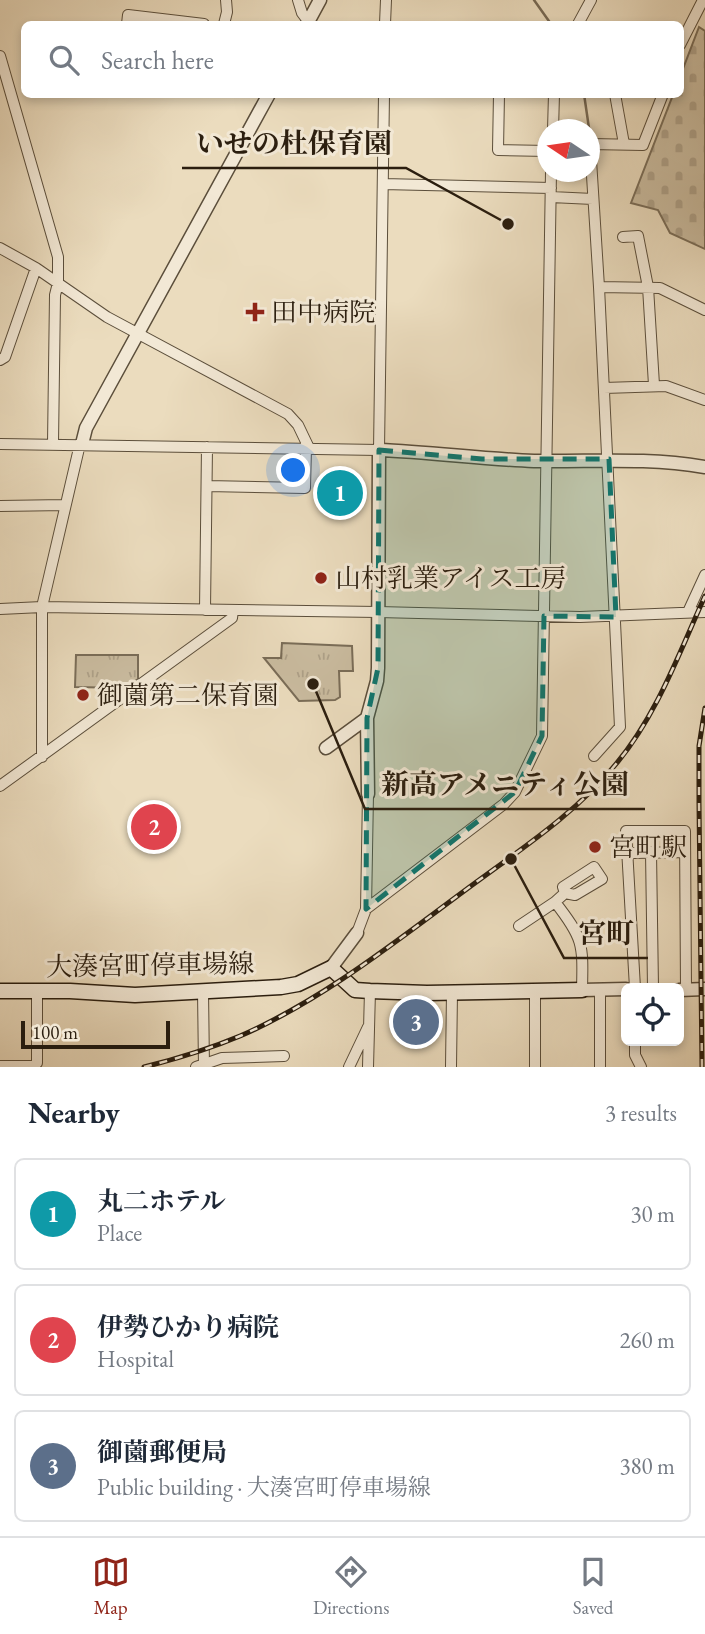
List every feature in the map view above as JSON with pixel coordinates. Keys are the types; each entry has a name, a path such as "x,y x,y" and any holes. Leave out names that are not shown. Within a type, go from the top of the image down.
{"main road":[{"path":"331,968 355,990 370,992 582,990"},
{"name":"大湊宮町停車場線","path":"0,991 135,995 281,987 298,984 331,968"}],"street":[{"path":"225,21 226,0"},
{"path":"298,0 306,21"},
{"path":"308,21 320,0"},
{"path":"385,21 386,0"},
{"path":"580,21 591,0"},
{"path":"684,39 701,2"},
{"path":"127,21 128,15 179,21"},
{"path":"0,56 58,257 53,443"},
{"path":"42,757 42,607 86,428 267,98"},
{"path":"331,968 357,933 366,908 367,718 377,681 384,98"},
{"path":"499,98 498,150 537,151"},
{"path":"553,119 554,98"},
{"path":"616,98 624,144"},
{"path":"594,756 621,727 590,144 643,145 661,98"},
{"path":"366,908 504,804 515,792 542,736 551,182"},
{"path":"383,184 551,193 593,199"},
{"path":"623,237 638,236 648,287 654,385"},
{"path":"0,248 36,268 107,317 288,414 298,425 308,448 305,488 207,486"},
{"path":"0,360 5,357 36,268"},
{"path":"599,287 660,288 705,310"},
{"path":"604,388 666,386 705,400"},
{"path":"0,444 379,450 427,452 482,459 668,461 705,467"},
{"path":"205,610 207,447"},
{"path":"0,506 65,505"},
{"path":"688,612 705,575"},
{"path":"0,608 378,611 616,617 705,612"},
{"path":"0,786 232,618 233,610"},
{"path":"326,748 367,718"},
{"path":"635,983 626,831 685,831 682,983"},
{"path":"651,852 653,983"},
{"path":"634,853 685,852"},
{"path":"519,926 565,892"},
{"path":"555,902 580,939 583,948 582,990 621,989"},
{"path":"600,989 600,1067"},
{"path":"684,990 705,989"},
{"path":"0,1066 32,1066 37,1063 37,991"},
{"path":"202,991 202,1066 222,1058 284,1056"},
{"path":"535,991 535,1067"},
{"path":"368,1067 370,992"},
{"path":"451,1067 452,992"},
{"path":"349,1067 369,1023"},
{"path":"635,1046 635,1055 641,1067"}],"highlighted area":[{"path":"379,450 482,459 609,459 616,617 544,616 542,736 515,792 366,909 367,718 378,668"}],"green space":[{"path":"699,27 705,31 705,249 670,233 658,210 631,203 672,98 684,98 684,66"},
{"path":"282,643 352,646 353,671 339,671 340,697 335,700 299,701 264,658 281,658"},
{"path":"76,655 138,655 138,679 125,688 75,687"}],"waterway":[{"path":"534,0 549,21"},
{"path":"585,98 588,119"}],"railway":[{"path":"144,1067 240,1036 332,986 390,946 567,813 616,764 644,725 705,596"},
{"path":"702,1067 699,746 705,708"}],"place":[{"name":"いせの杜保育園","path":"508,224"},
{"name":"田中病院","path":"255,312"},
{"name":"丸二ホテル","path":"340,493"},
{"name":"山村乳業アイス工房","path":"321,578"},
{"name":"新高アメニティ公園","path":"313,684"},
{"name":"御薗第二保育園","path":"83,695"},
{"name":"伊勢ひかり病院","path":"154,827"},
{"name":"宮町駅","path":"595,847"},
{"name":"宮町","path":"511,859"},
{"name":"御薗郵便局","path":"416,1022"}]}
